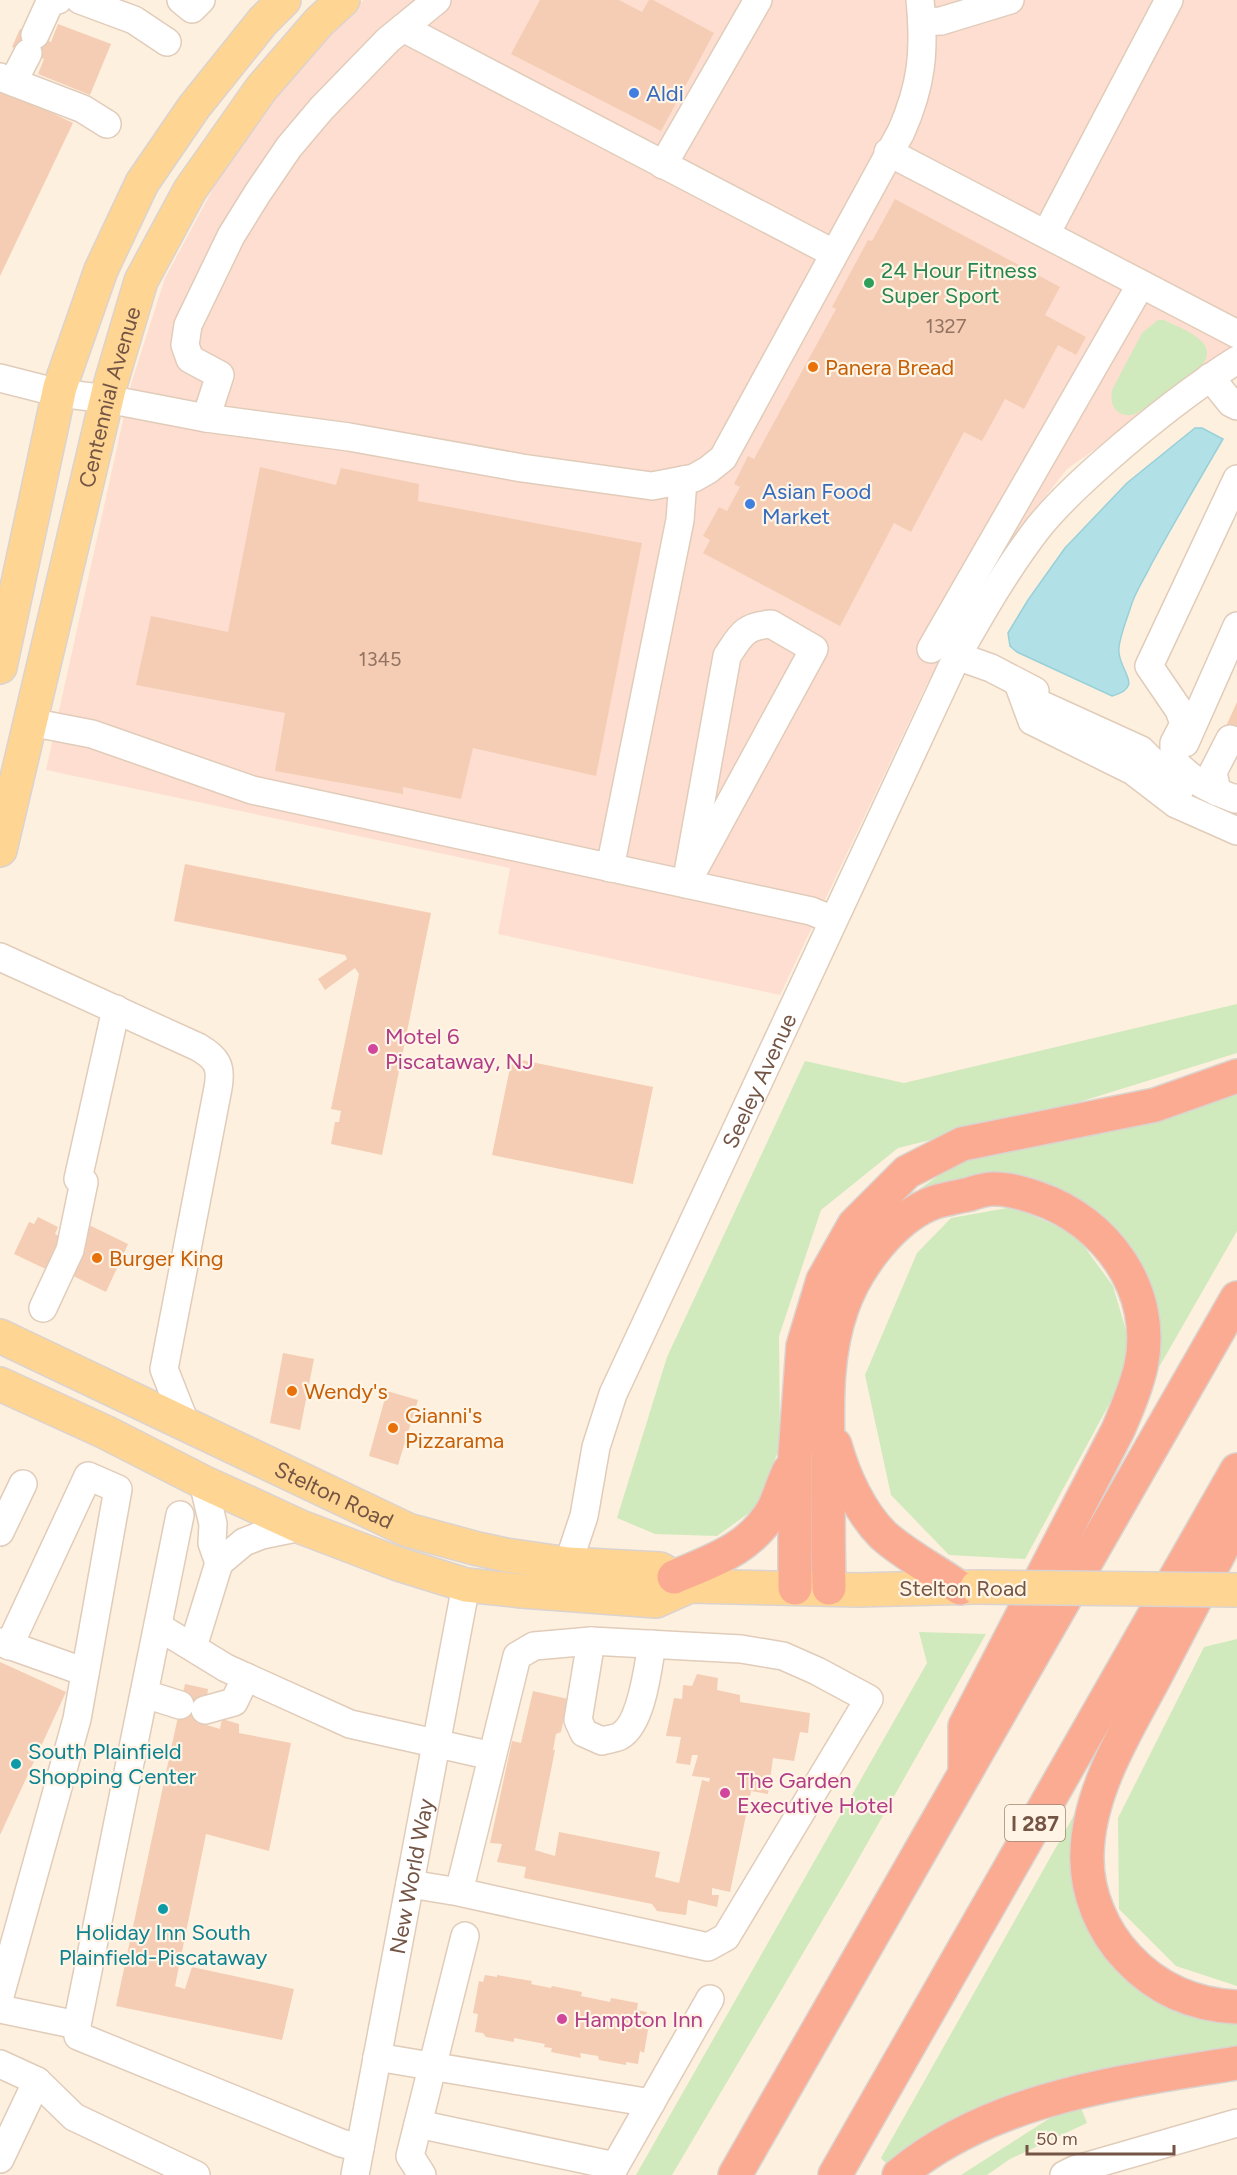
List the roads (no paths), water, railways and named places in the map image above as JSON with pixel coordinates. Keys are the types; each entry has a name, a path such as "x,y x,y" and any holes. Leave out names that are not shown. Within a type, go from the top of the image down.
{"highway":[{"path":"795,1588 795,1455 803,1346 823,1280 854,1225 907,1172 962,1144 1155,1105 1237,1076"},
{"path":"829,1588 828,1367 842,1307 864,1264 885,1237 910,1216 934,1202 992,1189 1023,1193 1051,1202 1073,1214 1114,1250 1136,1290 1142,1314 1142,1365 1132,1398 1113,1439 965,1726 965,1773"},
{"path":"735,2175 1237,1298"},
{"path":"827,1416 838,1454 857,1499 868,1518 883,1535 900,1548 969,1587"},
{"path":"682,1581 734,1551 750,1539 773,1510 795,1455"},
{"name":"I 287","path":"835,2175 1237,1470"},
{"path":"1237,1519 1115,1753 1090,1825 1087,1855 1089,1884 1097,1910 1110,1936 1141,1972 1162,1987 1190,1999 1237,2007"},
{"path":"899,2175 950,2140 994,2118 1052,2099 1145,2079 1237,2063"}],"main road":[{"name":"Centennial Avenue","path":"0,667 5,623 59,393 101,270 139,189 194,107 263,21 284,0"},
{"name":"Centennial Avenue","path":"0,850 107,399 141,280 190,190 261,89 319,22 343,0"},
{"name":"Stelton Road","path":"0,1336 408,1530 474,1548 568,1564 660,1569 682,1581 795,1588 1237,1590"},
{"name":"Stelton Road","path":"0,1384 301,1527 398,1564 466,1585 656,1601 682,1581"}],"street":[{"path":"58,0 50,2 31,44 7,79 83,109 107,124"},
{"path":"80,0 134,20 167,42"},
{"path":"181,0 192,9 201,0"},
{"path":"206,418 220,375 190,358 185,345 188,325 231,236 256,194 289,147 322,108 388,40 437,0"},
{"path":"663,165 758,0"},
{"path":"0,378 59,393 107,399 206,418 349,437 522,468 652,486 683,480 708,470 723,458 888,152 901,132 913,104 922,67 921,11 941,21 1010,0"},
{"path":"1046,234 1169,0"},
{"path":"403,28 833,254"},
{"path":"888,152 1237,334"},
{"path":"931,649 1141,284"},
{"name":"Seeley Avenue","path":"568,1564 584,1516 596,1447 613,1394 957,656 984,608 1038,528 1074,488 1137,433 1210,377 1237,360"},
{"path":"1210,377 1237,406"},
{"path":"1223,787 1188,777 1174,761 1174,743 1184,724 1179,710 1149,666 1237,478"},
{"path":"610,868 680,520 683,480"},
{"path":"771,624 814,649 686,884 726,656 740,636 754,625 771,624"},
{"path":"1223,787 1193,769 1184,758 1185,742 1237,626"},
{"path":"957,656 991,668 1144,742 1151,773 1176,804 1237,831"},
{"path":"1018,683 1024,728 1131,778 1151,773 1237,816"},
{"path":"1179,710 1192,707 1206,695"},
{"path":"30,722 92,734 252,790 811,911 833,920"},
{"path":"1223,787 1230,739"},
{"path":"0,957 211,1054 220,1073 164,1369 186,1425"},
{"path":"43,1308 70,1250 81,1181 116,1009"},
{"path":"0,1996 77,1719 118,1490 88,1476 4,1644 85,1672"},
{"path":"203,1482 213,1524 212,1543 219,1563"},
{"path":"0,1532 23,1484"},
{"path":"180,1515 77,2025 78,2036 341,2144 357,2163"},
{"path":"193,1647 219,1563 244,1542 262,1535 301,1527"},
{"name":"New World Way","path":"357,2163 466,1585"},
{"path":"159,1627 226,1668 350,1724 492,1756"},
{"path":"591,1641 578,1720 584,1733 602,1741 620,1736 632,1724 646,1683 652,1644"},
{"path":"410,1884 459,1892 708,1947 726,1937 868,1699 817,1671 783,1656 741,1649 591,1641 534,1646 517,1656 459,1892"},
{"path":"145,1694 193,1707 234,1702 246,1677"},
{"path":"422,2175 410,2156 465,1936"},
{"path":"418,2124 613,2170 710,1999"},
{"path":"0,2009 77,2025"},
{"path":"377,2057 651,2103"},
{"path":"0,2064 37,2081 74,2117 196,2175"},
{"path":"0,2159 37,2081"},
{"path":"1064,2175 1074,2170 1237,2123"}],"water":[{"path":"1195,428 1202,428 1223,439 1161,547 1132,603 1119,649 1128,679 1127,688 1112,696 1017,652 1010,646 1008,633 1065,548 1127,483"}],"place":[{"name":"Aldi","path":"634,93"},
{"name":"24 Hour Fitness Super Sport","path":"869,283"},
{"name":"Panera Bread","path":"813,367"},
{"name":"Asian Food Market","path":"750,504"},
{"name":"Motel 6 Piscataway, NJ","path":"373,1049"},
{"name":"Burger King","path":"97,1258"},
{"name":"Wendy's","path":"292,1391"},
{"name":"Gianni's Pizzarama","path":"393,1428"},
{"name":"South Plainfield Shopping Center","path":"16,1764"},
{"name":"The Garden Executive Hotel","path":"725,1793"},
{"name":"Holiday Inn South Plainfield-Piscataway","path":"163,1909"},
{"name":"Hampton Inn","path":"562,2019"}]}
